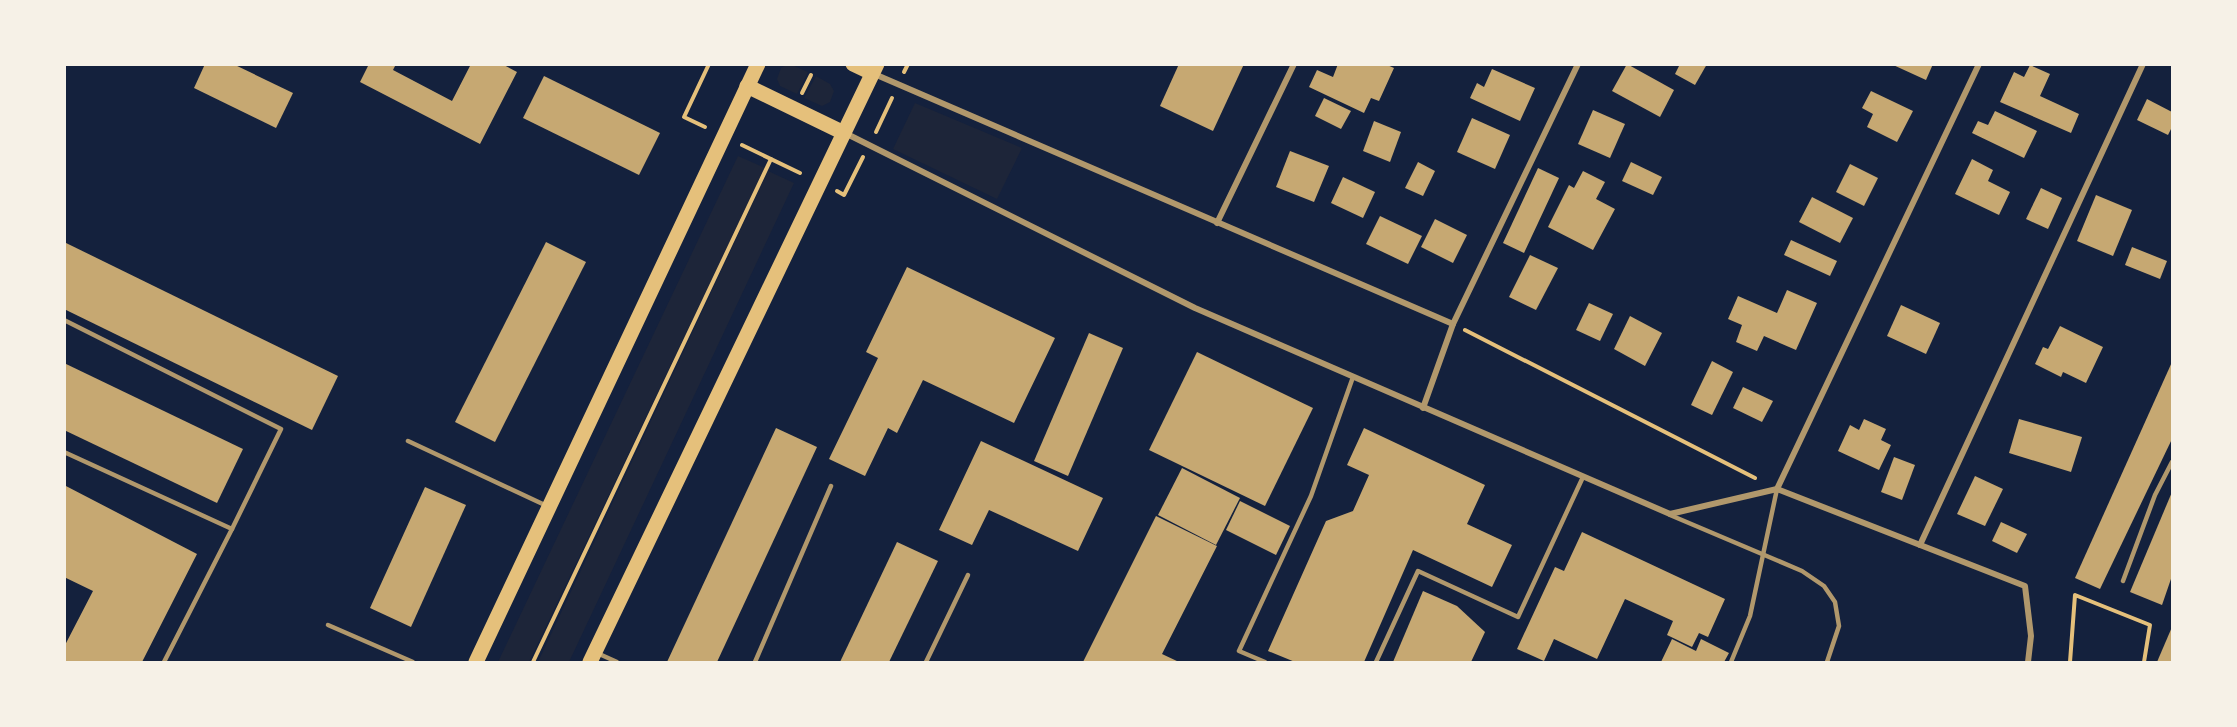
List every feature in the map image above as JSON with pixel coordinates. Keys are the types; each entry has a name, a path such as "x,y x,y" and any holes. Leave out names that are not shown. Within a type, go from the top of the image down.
{"main road":[{"path":"476,663 758,64"},
{"path":"592,657 874,69 853,64"},
{"path":"747,86 844,133"}],"street":[{"path":"1217,223 1294,64"},
{"path":"1423,408 1453,324 1578,64"},
{"path":"1777,489 1979,64"},
{"path":"1920,545 2143,64"},
{"path":"874,69 1217,223 1453,324"},
{"path":"844,133 1195,308 1670,514 1777,489 2025,586 2031,636 2028,663"}],"lane":[{"path":"64,320 281,429 164,663"},
{"path":"1265,663 1239,651 1311,496 1353,377"},
{"path":"408,441 549,507"},
{"path":"64,452 232,528"},
{"path":"2123,582 2155,495 2172,462"},
{"path":"1376,663 1418,571 1518,617 1583,477"},
{"path":"755,663 831,486"},
{"path":"1731,663 1750,616 1777,489"},
{"path":"1670,514 1802,571 1824,586 1835,602 1839,626 1827,663"},
{"path":"926,663 968,575"},
{"path":"328,625 413,663"},
{"path":"592,657 617,663"}],"path":[{"path":"705,127 684,117 709,64"},
{"path":"800,97 811,75"},
{"path":"742,145 800,173"},
{"path":"533,663 771,159"},
{"path":"1453,324 1777,489"},
{"path":"2070,663 2075,595 2150,625 2144,663"}],"shaded area":[{"path":"788,64 808,72 797,94 780,86 777,79 781,68"},
{"path":"816,76 830,84 834,91 830,102 822,106 804,98"},
{"path":"915,103 1022,148 997,199 893,149"},
{"path":"738,156 765,168 529,662 498,662"},
{"path":"768,171 794,183 569,662 538,662"}],"building":[{"path":"205,64 233,64 293,93 276,128 194,88"},
{"path":"369,64 396,64 393,70 452,101 471,64 502,64 517,72 480,144 360,82"},
{"path":"1179,64 1244,64 1213,131 1160,106"},
{"path":"1338,64 1385,64 1394,68 1379,101 1371,98 1364,113 1309,87 1317,70 1333,77"},
{"path":"1627,64 1674,90 1660,117 1612,91"},
{"path":"1680,64 1707,64 1695,85 1675,74"},
{"path":"1891,64 1933,64 1926,80"},
{"path":"2030,65 2050,74 2040,96 2079,114 2071,133 2000,102 2014,72 2024,77"},
{"path":"1492,69 1535,88 1520,121 1470,98 1477,83 1484,87"},
{"path":"544,76 660,133 639,175 523,118"},
{"path":"1871,91 1913,111 1897,142 1867,127 1873,114 1862,108"},
{"path":"1324,98 1351,111 1341,129 1315,116"},
{"path":"2147,99 2172,112 2172,127 2168,135 2137,120"},
{"path":"1593,110 1625,124 1610,158 1578,144"},
{"path":"1995,111 2037,131 2024,158 1972,133 1978,121 1988,125"},
{"path":"1472,118 1510,135 1495,169 1457,152"},
{"path":"1374,121 1401,132 1390,162 1363,151"},
{"path":"1290,151 1329,166 1314,202 1276,187"},
{"path":"1972,159 1993,170 1988,181 2010,192 1999,215 1955,194"},
{"path":"1418,162 1435,171 1423,196 1405,188"},
{"path":"1631,162 1662,177 1653,195 1622,181"},
{"path":"1850,164 1878,178 1864,206 1836,192"},
{"path":"1538,168 1559,178 1524,253 1503,243"},
{"path":"1583,171 1605,182 1596,199 1615,209 1593,250 1548,227 1569,185 1574,188"},
{"path":"1343,177 1375,192 1363,218 1331,203"},
{"path":"2041,188 2062,198 2048,229 2026,219"},
{"path":"2096,195 2132,210 2113,256 2077,241"},
{"path":"1812,197 1853,218 1840,243 1799,222"},
{"path":"1380,216 1422,236 1408,264 1366,244"},
{"path":"1435,219 1467,235 1453,263 1421,247"},
{"path":"1791,240 1837,261 1830,276 1784,255"},
{"path":"64,242 338,376 312,430 64,309"},
{"path":"546,242 586,262 495,442 455,422"},
{"path":"2132,247 2167,261 2160,279 2125,265"},
{"path":"1530,255 1558,268 1536,310 1509,297"},
{"path":"907,267 1055,338 1014,423 923,380 897,433 888,428 865,476 829,459 878,358 866,352"},
{"path":"1787,290 1817,303 1796,350 1764,336 1757,351 1736,342 1742,325 1728,319 1738,296 1777,313"},
{"path":"1589,303 1613,314 1600,341 1576,330"},
{"path":"1901,305 1940,323 1926,354 1887,336"},
{"path":"1630,316 1662,333 1645,366 1614,349"},
{"path":"2060,326 2103,347 2086,383 2063,372 2061,377 2035,364 2043,347 2048,349"},
{"path":"1089,333 1123,348 1068,476 1034,461"},
{"path":"1197,352 1313,408 1265,506 1149,450"},
{"path":"1712,361 1733,372 1712,415 1691,405"},
{"path":"2172,362 2172,439 2100,589 2075,578"},
{"path":"64,363 243,449 217,503 64,430"},
{"path":"1743,387 1773,401 1762,422 1733,408"},
{"path":"1864,419 1886,429 1881,440 1891,445 1879,470 1838,451 1850,425 1859,430"},
{"path":"2019,419 2082,437 2071,472 2009,453"},
{"path":"776,428 817,447 717,662 667,662"},
{"path":"1364,428 1485,485 1467,524 1512,545 1492,587 1413,550 1364,662 1295,662 1268,651 1326,521 1353,511 1369,475 1347,465"},
{"path":"981,441 1103,498 1078,551 989,510 972,545 939,530"},
{"path":"1894,457 1915,465 1902,500 1881,492"},
{"path":"1182,468 1240,498 1216,545 1158,515"},
{"path":"1975,476 2003,489 1985,526 1957,514"},
{"path":"64,485 197,554 142,662 64,662 64,647 93,591 64,577"},
{"path":"425,487 466,505 411,627 370,608"},
{"path":"2172,492 2172,576 2162,605 2130,592"},
{"path":"1240,501 1290,526 1276,555 1226,530"},
{"path":"1156,516 1217,546 1162,654 1179,662 1083,662"},
{"path":"2001,522 2027,534 2017,553 1992,541"},
{"path":"1582,532 1725,599 1708,637 1699,633 1692,647 1667,635 1673,621 1625,599 1597,659 1554,639 1544,661 1517,649 1555,567 1564,571"},
{"path":"897,542 938,561 889,662 840,662"},
{"path":"1423,591 1457,606 1485,632 1471,662 1393,662"},
{"path":"2172,627 2172,662 2157,662"},
{"path":"1672,639 1696,651 1701,639 1729,653 1724,662 1661,662"}]}
